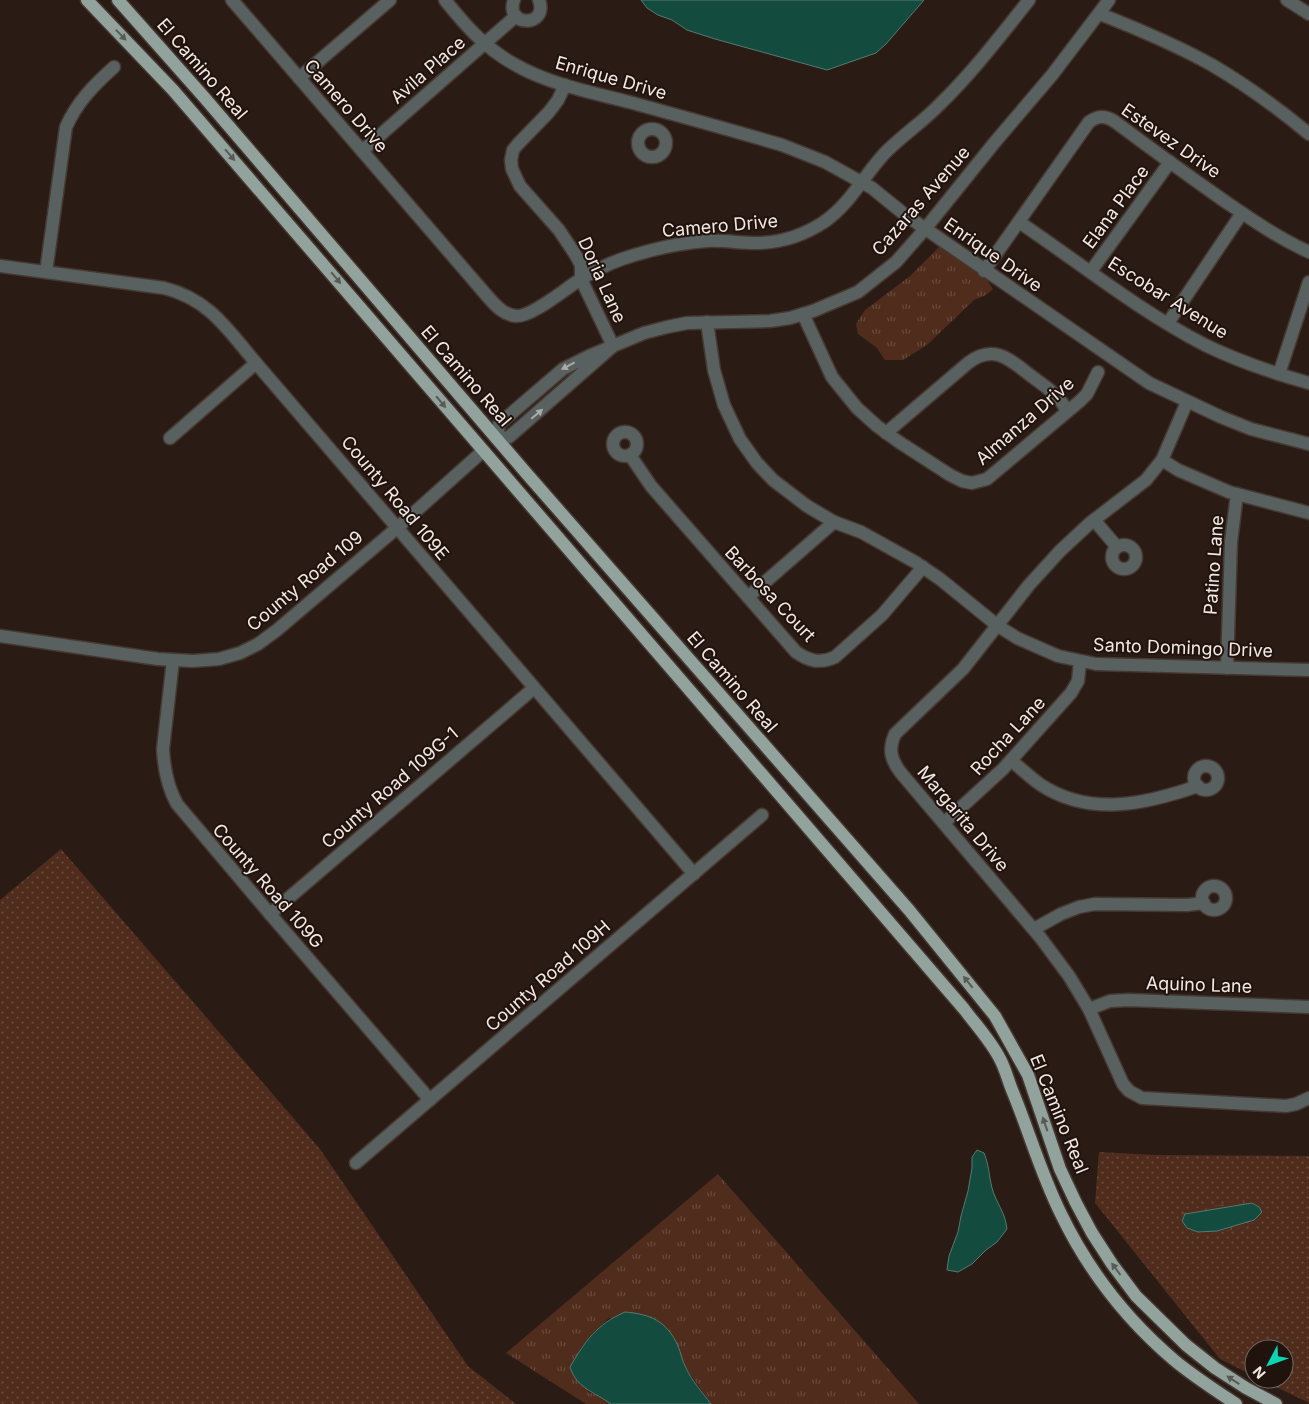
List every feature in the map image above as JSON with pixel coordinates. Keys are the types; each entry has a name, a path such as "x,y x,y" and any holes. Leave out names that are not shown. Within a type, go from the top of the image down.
{"main road":[{"name":"El Camino Real","path":"87,0 173,90 300,236 964,1009 1000,1058 1044,1176 1061,1214 1088,1262 1122,1308 1146,1334 1174,1360 1236,1404"},
{"name":"El Camino Real","path":"118,0 203,96 497,439 909,910 995,1016 1028,1075 1060,1169 1092,1233 1136,1296 1186,1345 1215,1368 1276,1404"},
{"path":"483,451 497,439"},
{"path":"1204,1382 1215,1368"}],"street":[{"path":"299,78 390,0"},
{"name":"Enrique Drive","path":"445,0 472,32 485,44 528,72 565,85 782,145 825,162 863,182 984,271 1135,374 1221,418 1252,429 1309,444"},
{"path":"514,0 512,7 516,16 519,19 528,21 536,18 541,10 539,0"},
{"name":"Camero Drive","path":"237,2 299,78 488,297 498,308 515,316 529,313 581,279 618,260 662,247 708,241 756,243 799,235 813,228 837,212 848,201 885,153 927,117 960,83 1028,0"},
{"name":"Cazaras Avenue","path":"613,346 509,437 497,439 498,424 555,374 589,356 644,333 666,326 707,322 770,321 803,314 838,302 858,292 896,262 925,229 1100,14 1109,0"},
{"path":"1287,0 1309,14"},
{"path":"1100,14 1146,33 1211,65 1275,108 1309,134"},
{"name":"Avila Place","path":"362,151 516,16"},
{"path":"46,272 66,127 83,97 114,67"},
{"name":"Doria Lane","path":"565,85 558,100 549,112 513,150 511,160 515,178 520,186 559,230 572,248 580,265 581,279 613,346"},
{"path":"656,129 660,110"},
{"name":"Estevez Drive","path":"984,271 1089,122 1100,116 1114,121 1242,213 1276,235 1309,252"},
{"name":"Elana Place","path":"1091,272 1170,162"},
{"path":"1168,323 1242,213"},
{"name":"Escobar Avenue","path":"1020,222 1091,272 1198,341 1230,356 1309,383"},
{"name":"County Road 109E","path":"0,266 164,288 185,294 207,308 694,874"},
{"path":"1279,374 1309,282"},
{"name":"Almanza Drive","path":"803,314 823,358 842,390 857,408 886,433 962,481 972,483 980,482 999,470 1087,394 1098,372"},
{"name":"Santo Domingo Drive","path":"707,322 714,370 724,405 740,439 757,463 773,480 807,506 834,522 861,532 923,567 998,626 1017,638 1058,656 1096,664 1309,670"},
{"path":"886,433 968,363 984,355 995,354 1006,357 1016,363 1056,395 1067,411"},
{"path":"170,438 256,363"},
{"name":"Margarita Drive","path":"1187,402 1162,460 1146,480 1094,520 1043,569 963,669 895,734 891,742 892,758 895,766 1034,930 1069,976 1089,1010 1119,1077 1130,1091 1142,1098 1286,1106 1309,1098"},
{"name":"County Road 109","path":"0,636 173,660 219,659 240,653 258,644 277,630 397,528 483,451"},
{"name":"Barbosa Court","path":"630,455 651,486 796,652 811,661 827,660 835,657 882,616 923,567"},
{"path":"1162,460 1192,476 1238,494 1309,513"},
{"name":"Patino Lane","path":"1227,668 1231,542 1238,494"},
{"path":"1094,520 1117,547"},
{"path":"748,597 834,522"},
{"name":"County Road 109G","path":"173,660 164,749 164,767 168,785 183,812 430,1100"},
{"name":"Rocha Lane","path":"944,824 988,785 1076,686 1080,662"},
{"name":"County Road 109G-1","path":"270,914 534,688"},
{"path":"1011,760 1042,786 1074,801 1093,805 1136,802 1176,794 1198,786"},
{"name":"County Road 109H","path":"356,1163 762,815"},
{"path":"1034,930 1079,907 1095,904 1187,905 1204,903"},
{"name":"Aquino Lane","path":"1089,1010 1110,1001 1129,1000 1309,1007"}],"green space":[{"path":"940,246 986,278 993,289 986,295 974,300 927,345 903,360 885,360 877,348 858,334 856,324 865,310 910,276"},
{"path":"61,849 320,1149 468,1366 516,1404 0,1404 0,900"},
{"path":"1099,1152 1155,1155 1309,1156 1309,1403 1280,1389 1294,1389 1294,1339 1244,1339 1244,1371 1220,1359 1095,1203"},
{"path":"718,1174 919,1404 711,1404 685,1367 677,1345 609,1318 580,1349 588,1392 602,1397 611,1404 586,1404 506,1353"},
{"path":"1249,1198 1261,1204 1265,1211 1264,1216 1259,1221 1229,1231 1204,1235 1187,1232 1180,1222 1179,1217 1190,1209"}],"water":[{"path":"641,0 924,0 876,53 827,70 687,30 672,20 658,15 647,8"},
{"path":"977,1150 984,1153 992,1188 1007,1229 997,1242 972,1264 958,1272 947,1270 949,1256 958,1232 968,1191 972,1157"},
{"path":"1252,1203 1259,1207 1262,1212 1254,1220 1217,1231 1198,1232 1187,1228 1182,1221 1185,1214"},
{"path":"625,1312 650,1317 669,1330 678,1346 688,1373 711,1404 611,1404 587,1389 577,1380 570,1367 581,1349 599,1328"}]}
